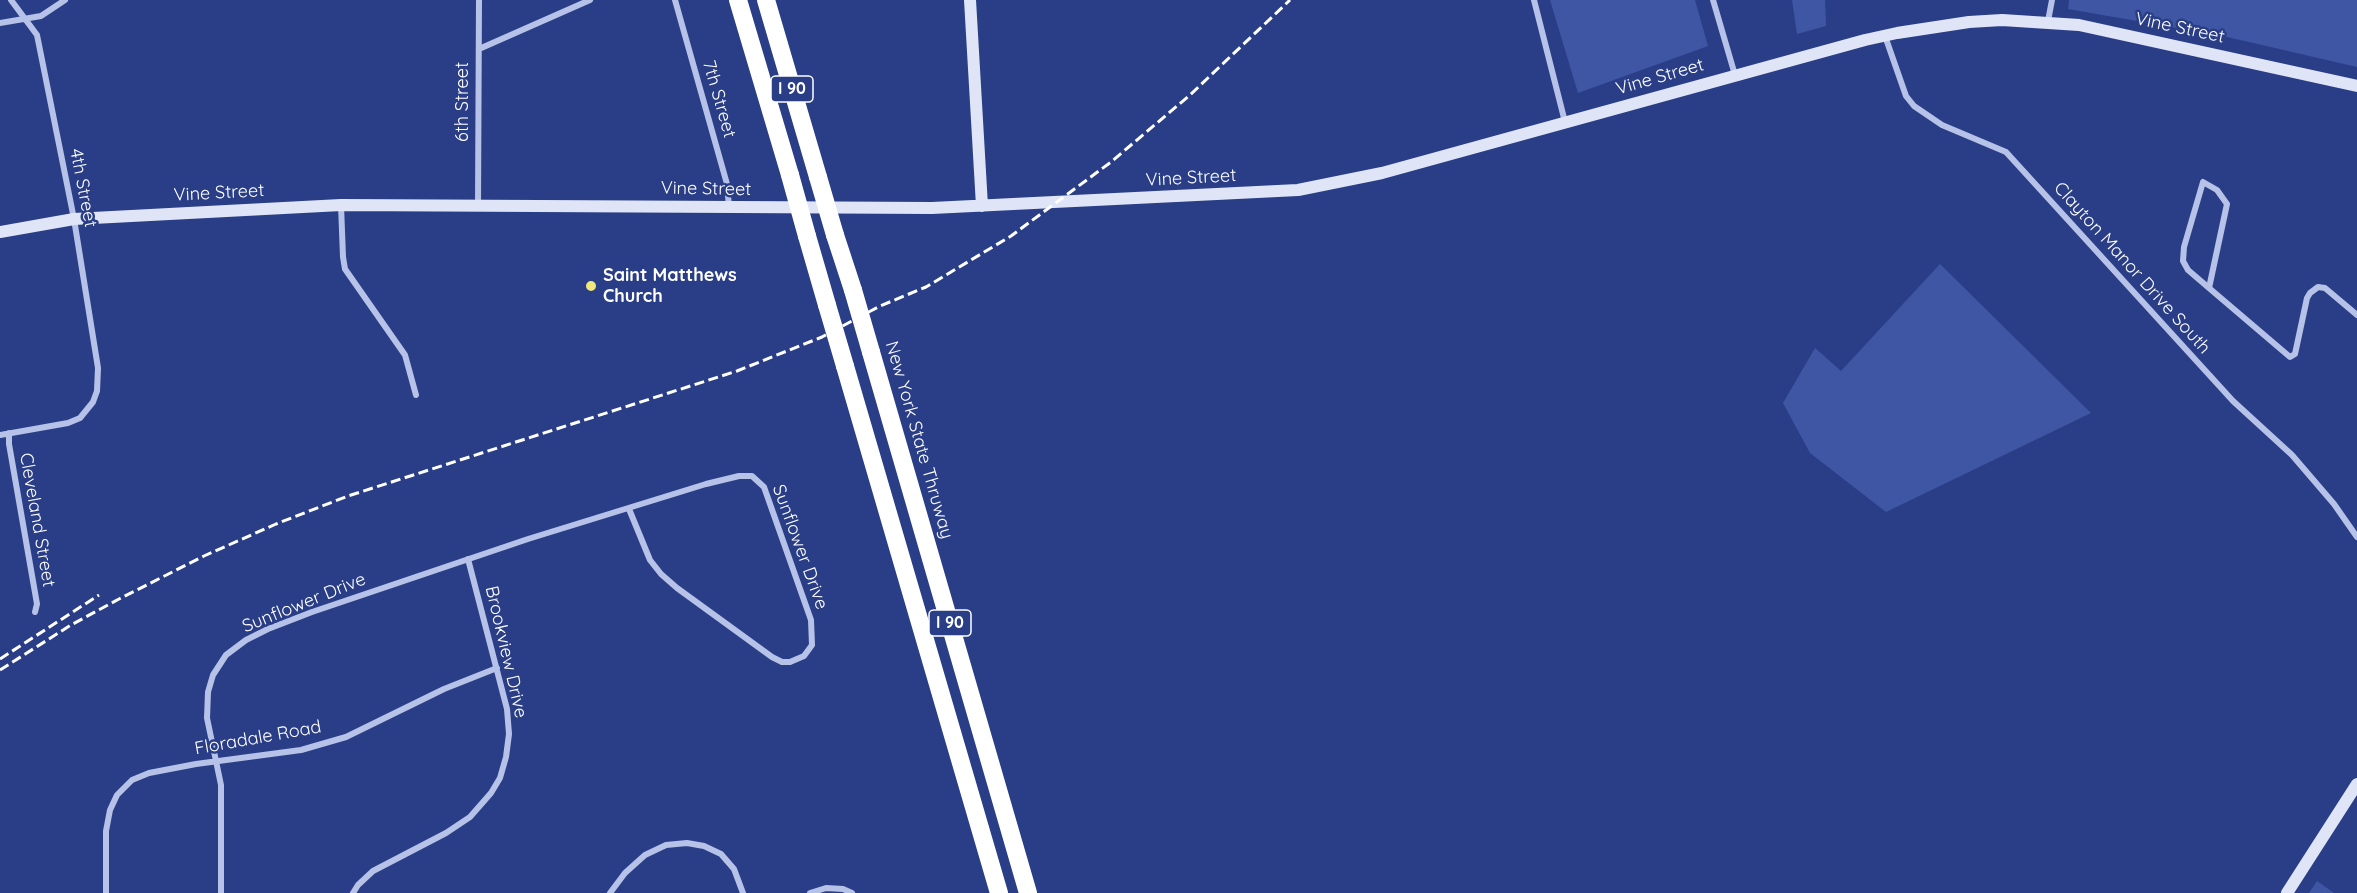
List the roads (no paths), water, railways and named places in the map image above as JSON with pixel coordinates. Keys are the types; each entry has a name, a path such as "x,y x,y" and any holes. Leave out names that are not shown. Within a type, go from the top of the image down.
{"highway":[{"name":"I 90","path":"738,0 999,893"},
{"name":"New York State Thruway","path":"766,0 872,352 1028,893"}],"street":[{"name":"4th Street","path":"9,434 68,423 80,418 93,402 97,391 97,354 82,278 74,219 37,34 11,0"},
{"path":"0,23 41,16 65,0"},
{"name":"6th Street","path":"478,205 479,0"},
{"path":"479,49 590,0"},
{"name":"7th Street","path":"675,0 727,184 729,207"},
{"path":"970,0 982,206"},
{"path":"1534,0 1565,122"},
{"path":"1713,0 1735,75"},
{"path":"2048,21 2052,0"},
{"name":"Vine Street","path":"0,232 74,219 341,205 932,208 1298,190 1382,173 1884,36 1969,22 2048,21 2079,25 2357,86"},
{"name":"Clayton Manor Drive South","path":"1884,36 1906,96 1914,106 1942,125 2006,152 2233,401 2292,455 2334,504 2357,537"},
{"path":"2209,288 2227,204 2217,190 2203,182 2184,247 2183,261 2188,270 2209,288 2290,357 2295,354 2310,292 2318,287 2325,288 2357,315"},
{"path":"341,205 345,269 405,355 416,395"},
{"path":"0,435 9,434"},
{"name":"Cleveland Street","path":"9,434 37,604 35,612"},
{"name":"Sunflower Drive","path":"221,893 221,785 207,718 208,692 213,675 226,655 246,640 268,629 468,559 706,484 740,476 752,476 760,482 774,511 811,620 812,645 804,656 790,662 782,662 772,657 677,588 650,560 628,509"},
{"name":"Brookview Drive","path":"353,893 373,871 446,833 470,817 491,793 500,778 509,734 507,709 468,559"},
{"name":"Floradale Road","path":"106,893 106,831 110,810 123,787 132,780 195,764 301,750 346,737 434,694 497,668"},
{"path":"2287,893 2357,784"},
{"path":"610,893 625,873 645,855 666,845 687,843 704,846 722,854 734,869 742,893"},
{"path":"810,893 826,888 852,893"}],"railway":[{"path":"0,670 71,625 119,599 204,556 276,524 348,496 737,371 822,337 880,306 926,287 1011,236 1111,162 1190,95 1290,0"},
{"path":"0,659 99,595"}],"place":[{"name":"Saint Matthews Church","path":"591,286"}]}
